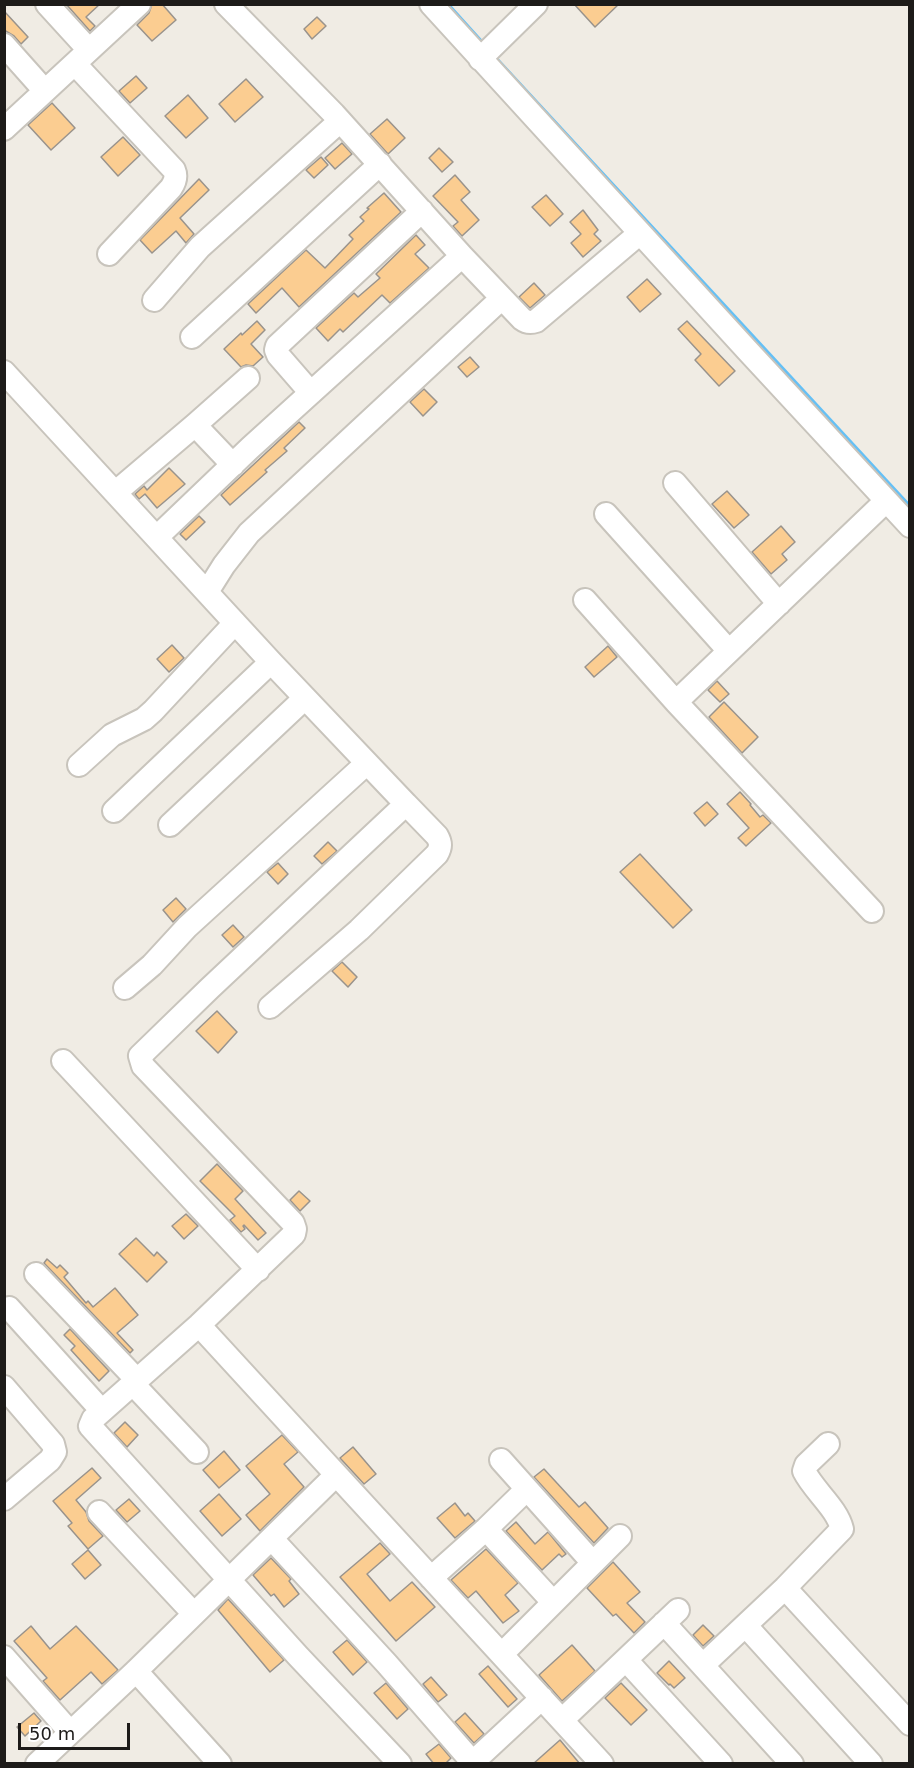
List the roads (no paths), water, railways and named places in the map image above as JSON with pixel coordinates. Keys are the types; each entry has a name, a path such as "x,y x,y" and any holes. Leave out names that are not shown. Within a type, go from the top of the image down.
{"street":[{"path":"47,4 82,57 176,175 171,188 109,254"},
{"path":"226,4 340,121 462,256 526,322 536,321 640,233"},
{"path":"431,4 909,526"},
{"path":"480,58 536,4"},
{"path":"4,129 134,6"},
{"path":"4,45 45,91"},
{"path":"154,300 200,247 340,121"},
{"path":"192,337 380,164"},
{"path":"311,393 278,355 277,346 422,211"},
{"path":"157,537 462,256"},
{"path":"207,592 224,565 249,533 502,298"},
{"path":"4,372 271,662 437,836 440,842 437,854 359,930 270,1007"},
{"path":"116,492 248,378"},
{"path":"195,426 233,465"},
{"path":"675,483 779,604"},
{"path":"676,702 886,501"},
{"path":"606,514 729,651"},
{"path":"585,600 676,702 872,911"},
{"path":"79,765 112,735 126,726 136,724 153,711 235,622"},
{"path":"114,810 271,662"},
{"path":"170,825 305,698"},
{"path":"125,988 367,763"},
{"path":"400,1764 92,1430 90,1422 199,1326 294,1234 295,1228 293,1223 143,1066 140,1056 406,804"},
{"path":"63,1061 258,1270"},
{"path":"36,1274 197,1452"},
{"path":"9,1308 102,1411"},
{"path":"199,1326 602,1764"},
{"path":"4,1387 53,1444 55,1452 51,1460 4,1499"},
{"path":"703,1665 785,1588 842,1529 840,1521 809,1482 804,1471 806,1465 828,1444"},
{"path":"501,1460 592,1563"},
{"path":"37,1764 136,1671 336,1475"},
{"path":"432,1578 526,1490"},
{"path":"99,1512 194,1614"},
{"path":"486,1529 553,1602"},
{"path":"502,1654 620,1536"},
{"path":"272,1539 474,1763 542,1698"},
{"path":"785,1588 909,1724"},
{"path":"562,1720 671,1617 703,1665 792,1764"},
{"path":"746,1626 871,1764"},
{"path":"4,1657 70,1732"},
{"path":"626,1660 721,1764"},
{"path":"136,1671 220,1764"}],"waterway":[{"path":"447,4 484,45"},
{"path":"497,60 910,507"}]}
